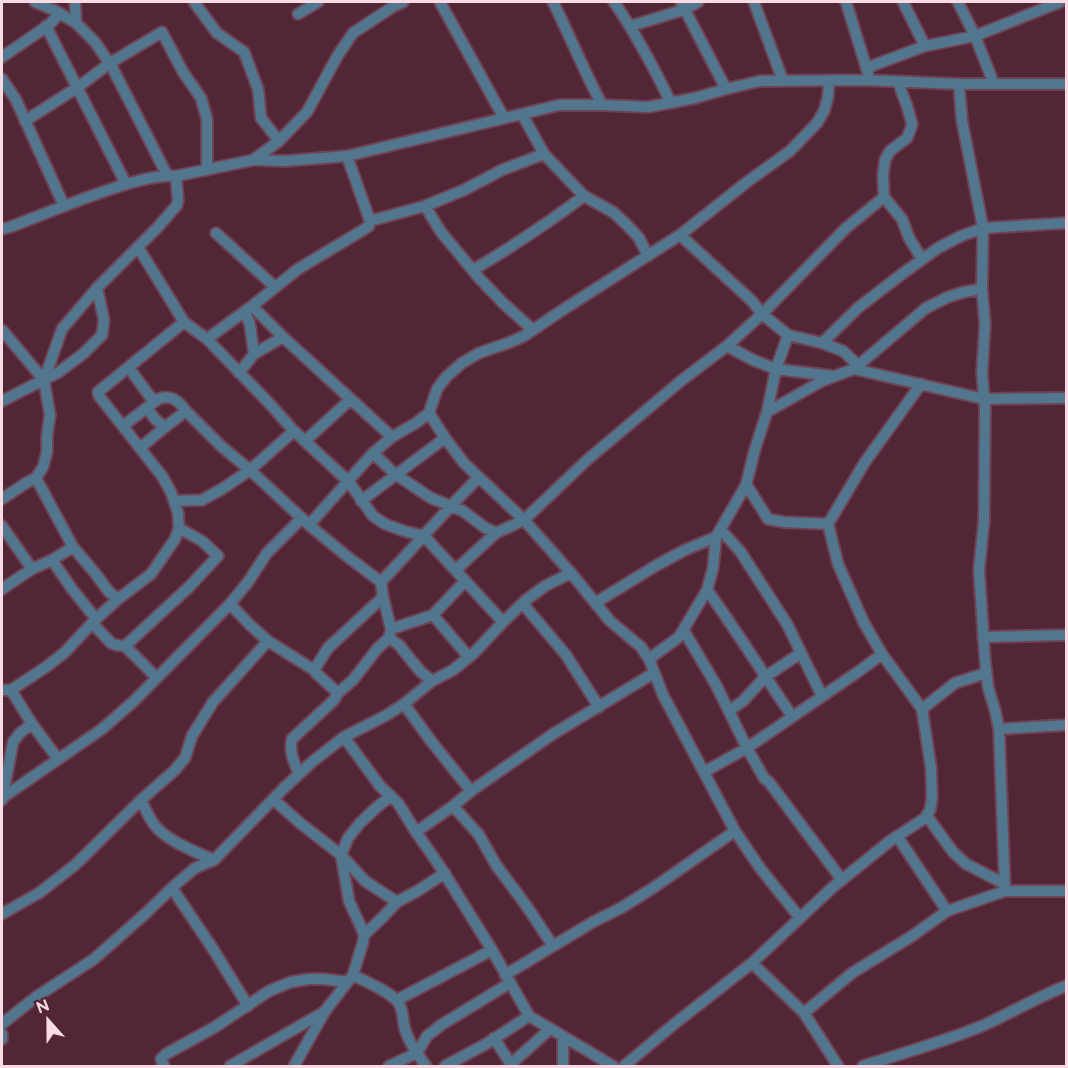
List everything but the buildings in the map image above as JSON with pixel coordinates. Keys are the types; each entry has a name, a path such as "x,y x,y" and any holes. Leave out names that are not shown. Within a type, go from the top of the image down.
{"street":[{"path":"2,499 36,478 43,467 50,426 44,380 62,329 97,288 158,227 177,205 178,200 171,176 110,63 95,42 76,23 35,2"},
{"path":"75,2 76,23"},
{"path":"194,2 217,33 244,52 258,89 261,117 279,141"},
{"path":"298,14 318,2"},
{"path":"253,160 279,141 307,112 338,55 353,33 403,2"},
{"path":"440,2 504,118"},
{"path":"553,2 602,105"},
{"path":"614,2 631,26 671,103"},
{"path":"631,26 684,5 698,2"},
{"path":"754,2 783,81"},
{"path":"846,2 871,80"},
{"path":"903,2 925,46"},
{"path":"958,2 975,36 994,84"},
{"path":"866,68 925,46 975,36 1060,2"},
{"path":"684,5 726,89"},
{"path":"2,57 46,26 60,13"},
{"path":"46,26 126,184"},
{"path":"25,121 110,63 162,32 183,72 201,98 207,119 207,170"},
{"path":"2,229 126,184 150,178 207,170 253,160 285,161 347,156 559,105 648,107 695,98 760,81 871,80 959,84 1066,84"},
{"path":"2,799 102,729 134,701 230,604 267,553 349,482 373,453 392,437 429,413 437,389 446,377 462,363 479,353 525,336 680,235 790,151 817,123 824,111 828,98 829,81"},
{"path":"898,82 912,124 907,138 890,151 885,160 884,197 902,219 909,238 922,259"},
{"path":"3,84 16,100 64,206"},
{"path":"959,84 962,121 983,228 984,521 979,570 986,673 999,729 1005,888"},
{"path":"522,114 544,154 584,196 613,212 626,224 639,238 648,256"},
{"path":"370,221 425,206 464,190 502,170 544,154"},
{"path":"207,339 298,270 369,226 370,221 347,156"},
{"path":"473,270 555,219 584,196"},
{"path":"456,571 460,564 496,533 524,520 596,452 682,380 728,346 830,243 884,197"},
{"path":"425,206 441,232 473,270 503,303 533,330"},
{"path":"822,343 859,307 922,259 962,236 983,228 1066,223"},
{"path":"216,233 275,287"},
{"path":"680,235 752,301 762,314 788,335 822,343 843,351 856,368 984,399 1066,398"},
{"path":"138,247 184,322 207,339 294,431 349,482 373,516 385,524 424,536 503,622"},
{"path":"2,401 59,372 84,353 102,335 104,320 97,288"},
{"path":"767,412 822,381 856,368 926,308 948,297 982,289"},
{"path":"249,308 392,437"},
{"path":"249,308 254,354"},
{"path":"58,759 6,690 46,668 64,653 118,599 151,574 175,539 179,528 178,513 171,492 162,476 98,392 184,322"},
{"path":"2,330 44,380"},
{"path":"649,659 679,638 707,590 719,534 746,484 767,412 776,369 788,335"},
{"path":"239,374 254,354 283,337"},
{"path":"728,346 753,360 776,369 833,376"},
{"path":"129,368 150,405 155,419 165,427"},
{"path":"624,1066 752,963 842,880 897,836 927,816 930,810 931,768 922,709 882,654 864,623 838,564 828,524 865,462 921,384"},
{"path":"123,426 162,397 170,397 180,403 222,447 344,554 381,582 390,633 420,671 432,681"},
{"path":"305,441 351,399"},
{"path":"140,448 186,411"},
{"path":"429,413 464,463 524,520 610,621 641,647 649,659 663,695 735,831 760,868 800,918"},
{"path":"174,501 202,500 222,489 250,470 294,431"},
{"path":"361,501 445,438"},
{"path":"373,453 395,474 431,498 463,511 496,533"},
{"path":"36,478 73,547 108,592 118,599"},
{"path":"381,582 478,478"},
{"path":"746,484 768,519 828,524"},
{"path":"2,526 32,569"},
{"path":"125,646 189,587 218,556 202,541 179,528"},
{"path":"595,603 657,565 719,534"},
{"path":"719,534 740,551 753,570 787,624 822,696"},
{"path":"2,589 32,569 73,547"},
{"path":"52,560 111,643 125,646 157,678"},
{"path":"2,1024 94,959 195,868 214,860 299,774 344,737 385,716 432,681 453,670 474,653 523,604 545,586 571,573"},
{"path":"299,774 290,747 292,739 334,700 390,633 433,615 465,582"},
{"path":"707,590 733,625 792,716"},
{"path":"314,670 328,648 383,597"},
{"path":"230,604 250,626 268,641 314,670 338,693"},
{"path":"523,604 566,655 599,707"},
{"path":"433,615 468,656"},
{"path":"684,631 716,685 764,778 842,880"},
{"path":"983,637 1066,635"},
{"path":"2,914 39,893 75,865 175,770 185,758 192,736 213,702 268,641"},
{"path":"729,711 743,701 765,677 801,653"},
{"path":"704,772 747,747 882,654"},
{"path":"416,832 553,734 654,673"},
{"path":"922,709 955,683 986,673"},
{"path":"404,704 471,791"},
{"path":"2,799 13,742 32,724"},
{"path":"999,729 1066,725"},
{"path":"734,754 741,735"},
{"path":"344,737 380,786 398,803 445,873 529,1016 613,1066"},
{"path":"294,1066 325,1011 350,979 361,952 364,935 350,901 341,855 348,838 360,823 391,796"},
{"path":"273,799 341,855 365,881 397,902"},
{"path":"141,800 159,830 188,848 214,860"},
{"path":"453,806 479,835 496,865 553,946"},
{"path":"927,816 953,852 966,864 1005,888"},
{"path":"389,1066 417,1053 427,1036 553,946 645,893 735,831"},
{"path":"897,836 947,912"},
{"path":"364,935 397,902 445,873"},
{"path":"172,888 248,1006"},
{"path":"804,1013 852,973 947,912 1005,888 1066,891"},
{"path":"396,1000 492,950"},
{"path":"752,963 804,1013 838,1066"},
{"path":"164,1066 161,1059 166,1054 215,1027 269,992 291,982 316,979 350,979 396,1000 402,1007 405,1028 426,1066"},
{"path":"863,1066 941,1042 985,1025 1066,986"},
{"path":"230,1066 325,1011"},
{"path":"445,1066 529,1016"},
{"path":"494,1038 512,1065 550,1029"},
{"path":"2,1034 2,1039"},
{"path":"562,1036 563,1066"}]}
